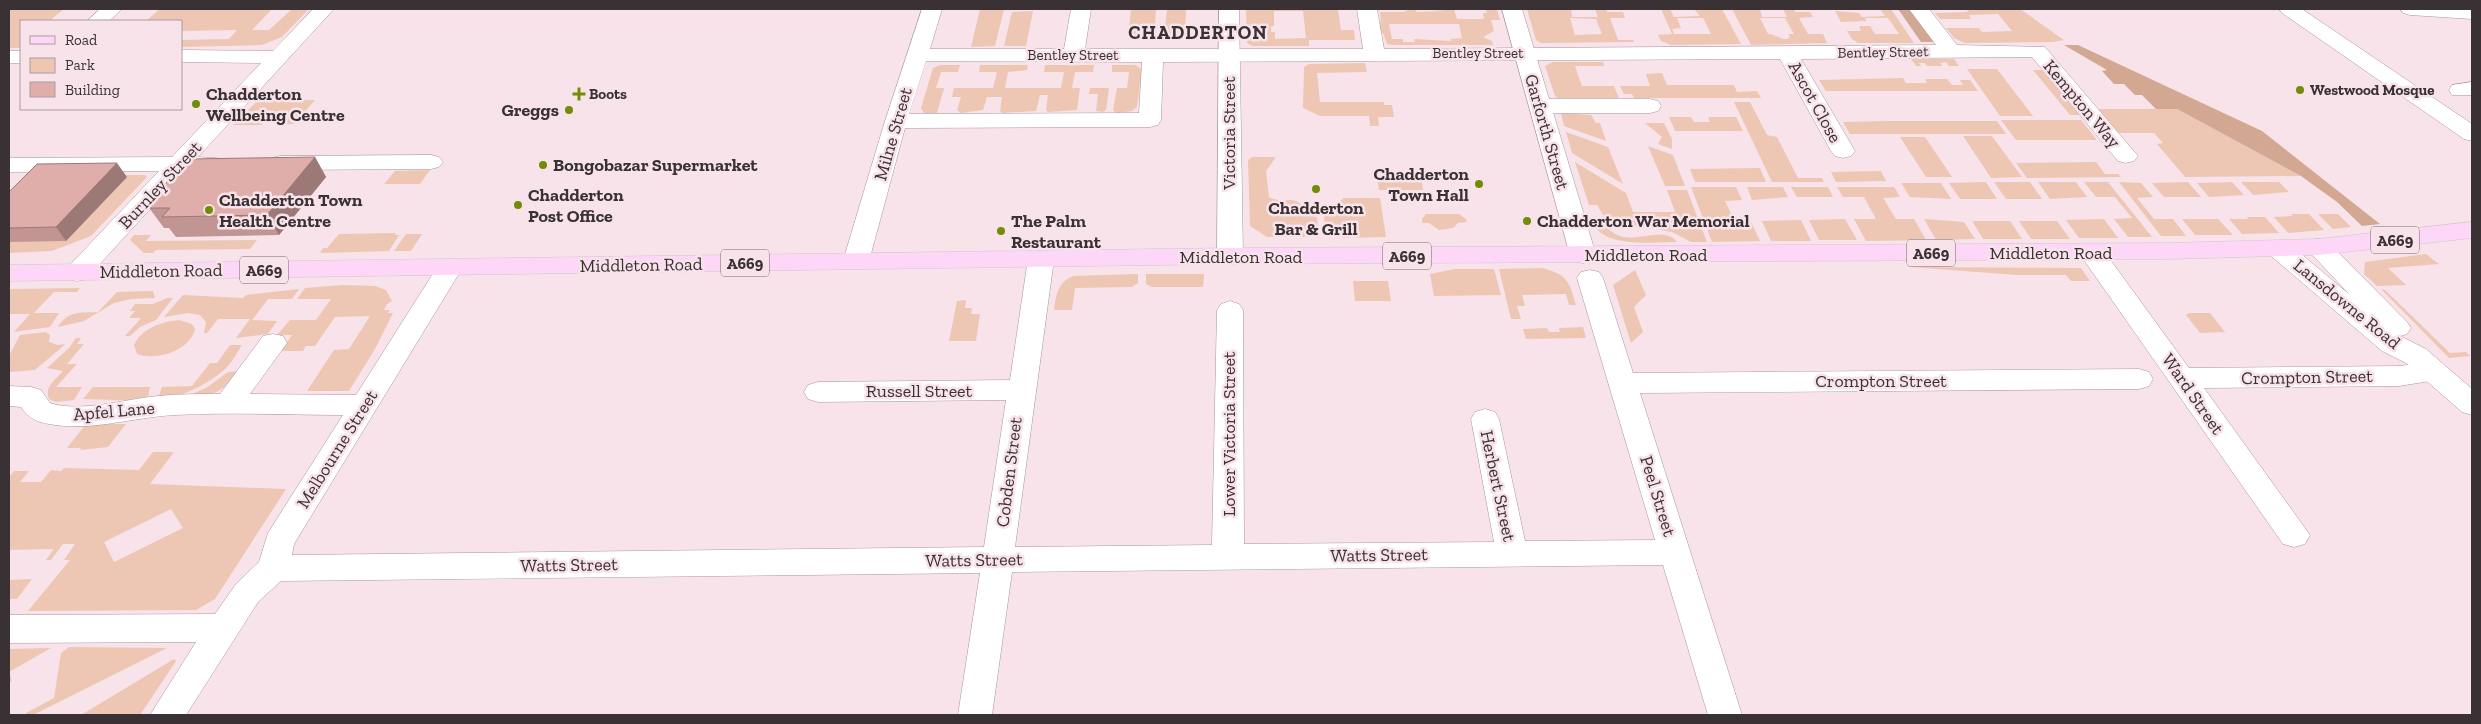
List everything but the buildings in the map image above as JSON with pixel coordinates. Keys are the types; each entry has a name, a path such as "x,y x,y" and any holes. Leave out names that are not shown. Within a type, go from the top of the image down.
{"main road":[{"name":"Middleton Road","path":"9,273 1230,256 1587,266 2279,249 2318,247 2472,230"}],"street":[{"path":"99,20 112,9"},
{"name":"Burnley Street","path":"77,273 324,9"},
{"name":"Milne Street","path":"856,261 896,121 920,46 925,21 932,9"},
{"path":"1074,55 1081,9"},
{"name":"Victoria Street","path":"1229,9 1230,256"},
{"path":"1367,9 1374,54"},
{"name":"Garforth Street","path":"1512,9 1587,266"},
{"path":"1919,9 1951,51"},
{"path":"2289,9 2472,134"},
{"path":"2410,9 2470,15"},
{"name":"Bentley Street","path":"920,46 1074,55 1229,56 1525,53 2038,52"},
{"name":"Ascot Close","path":"1787,52 1843,151"},
{"name":"Kempton Way","path":"2038,52 2126,156"},
{"path":"896,121 1150,120 1154,55"},
{"path":"182,56 279,57"},
{"path":"1540,106 1650,106"},
{"path":"9,164 431,162"},
{"name":"Lansdowne Road","path":"2318,247 2412,343 2424,364"},
{"name":"Lansdowne Road","path":"2279,249 2392,344 2424,364 2472,404"},
{"name":"Ward Street","path":"2092,253 2294,535"},
{"name":"Cobden Street","path":"975,715 1020,390 1041,259"},
{"name":"Peel Street","path":"1587,266 1725,715"},
{"name":"Melbourne Street","path":"273,568 279,542 450,267"},
{"name":"Lower Victoria Street","path":"1228,557 1230,310"},
{"path":"227,406 273,343"},
{"name":"Crompton Street","path":"2181,378 2399,376 2424,364"},
{"name":"Crompton Street","path":"1624,383 2139,379"},
{"name":"Russell Street","path":"818,392 1020,390"},
{"name":"Apfel Lane","path":"9,396 30,397 34,405 41,411 61,415 122,413 173,405 365,405"},
{"name":"Herbert Street","path":"1485,419 1512,553"},
{"name":"Watts Street","path":"273,568 1674,552"},
{"path":"167,715 247,593 273,568"},
{"path":"9,629 223,628"}],"green space":[{"path":"9,9 64,9 50,20 20,20 20,48 9,48"},
{"path":"160,9 272,9 252,30 269,30 292,9 309,9 282,37 262,45 182,47 182,40 229,39 237,30 182,31 182,20 147,20"},
{"path":"980,9 1004,9 995,46 971,47"},
{"path":"1131,9 1156,9 1154,39 1128,39"},
{"path":"1167,9 1186,9 1185,39 1164,39"},
{"path":"1246,9 1360,9 1338,10 1341,30 1354,30 1355,40 1309,40 1309,46 1253,46 1247,43","holes":["1274,11 1303,11 1306,38 1275,39 1275,32 1271,32 1271,26 1274,26"]},
{"path":"1410,9 1414,9 1417,12 1446,11 1417,9 1454,9 1457,19 1484,19 1483,13 1487,13 1486,10 1497,10 1500,20 1491,20 1494,31 1483,37 1492,41 1493,45 1387,44 1383,33 1378,33 1376,23 1381,22 1380,12 1404,12","holes":["1389,24 1459,24 1462,38 1451,39 1451,41 1414,39 1415,42 1403,42 1403,39 1392,39"]},
{"path":"1527,9 1571,9 1572,17 1598,17 1595,9 1606,9 1607,12 1623,12 1625,18 1610,18 1618,40 1633,40 1634,42 1541,43 1536,40","holes":["1570,18 1596,19 1602,34 1575,35"]},
{"path":"1661,9 1670,9 1674,17 1700,16 1694,9 1722,9 1741,44 1671,45 1661,41 1658,35 1672,34","holes":["1677,18 1703,18 1711,34 1674,34 1672,29 1681,28"]},
{"path":"1732,9 1760,9 1762,17 1787,17 1783,9 1793,9 1796,12 1810,12 1813,17 1799,18 1808,34 1823,34 1827,43 1751,45","holes":["1760,18 1785,18 1794,34 1788,34 1790,37 1787,39 1768,34"]},
{"path":"1880,9 1891,9 1914,43 1858,43 1852,39 1847,31 1861,31 1859,26 1870,26 1875,34 1899,34 1888,18 1865,18 1866,21 1841,22 1835,11 1859,13 1862,17 1885,16"},
{"path":"2020,9 2064,40 2053,42 1965,43 1954,38 1946,28 1979,28 1982,32 2012,31 1998,14 1969,15 1971,19 1940,19 1935,13 1968,12 1967,10"},
{"path":"1033,11 1026,46 1004,46 1012,12"},
{"path":"1911,59 1954,59 1959,66 1949,66 1946,62 1940,63 1943,66 1927,66 1925,63 1919,63 1921,66 1916,66"},
{"path":"1553,62 1603,62 1604,66 1575,66 1582,86 1614,86 1619,98 1558,98 1555,96 1545,66"},
{"path":"1365,63 1367,72 1317,73 1320,102 1384,102 1384,105 1392,105 1394,117 1378,117 1379,126 1370,126 1369,116 1320,116 1303,108 1304,67 1309,64"},
{"path":"940,65 960,65 958,72 941,72 936,88 944,88 937,113 924,113 921,108 933,68"},
{"path":"980,65 1028,65 1027,70 1008,72 1005,88 1061,88 1064,72 1044,72 1045,65 1094,65 1093,72 1075,72 1072,88 1080,88 1077,110 1048,112 1046,110 1048,95 1040,95 1036,111 1002,113 1000,111 1002,97 987,97 983,110 961,113 957,110 961,97 952,97 954,88 993,88 997,72 979,72"},
{"path":"1112,65 1135,65 1142,69 1137,107 1132,111 1116,113 1113,110 1117,88 1127,88 1129,72 1112,72"},
{"path":"1967,69 1997,69 2033,116 2000,116"},
{"path":"2033,70 2042,70 2080,115 2070,115"},
{"path":"1662,73 1667,85 1734,85 1737,92 1757,91 1761,98 1634,98 1632,94 1624,94 1620,86 1650,86 1646,74"},
{"path":"1903,78 1906,83 1927,83 1925,79 1947,79 1952,85 1963,85 1960,80 1970,80 1978,91 1826,91 1819,80"},
{"path":"1090,88 1109,88 1106,110 1103,112 1096,111 1098,94 1089,94"},
{"path":"315,100 294,124 283,124 286,120 266,120 261,125 233,125 257,101"},
{"path":"1734,102 1750,102 1767,135 1777,137 1798,178 1822,178 1824,182 1772,182"},
{"path":"2095,109 2177,109 2301,176 2185,177 2157,144 2163,143 2154,133 2114,133"},
{"path":"1561,113 1591,115 1596,123 1600,123 1606,141 1564,126"},
{"path":"1669,117 1691,117 1694,122 1710,122 1708,117 1736,117 1743,131 1675,131"},
{"path":"2001,120 2081,120 2097,140 2016,140"},
{"path":"1997,121 2006,134 1850,134 1843,122"},
{"path":"1645,123 1664,123 1672,139 1672,149 1658,144 1662,137"},
{"path":"1566,132 1608,147 1623,184 1572,153"},
{"path":"1963,136 1992,136 2022,177 1991,178"},
{"path":"1900,137 1925,137 1952,177 1926,177"},
{"path":"1648,146 1673,155 1685,186 1665,186"},
{"path":"1252,157 1276,157 1266,171 1269,197 1276,200 1290,200 1299,203 1312,216 1317,217 1318,230 1304,237 1267,237 1250,226 1248,160"},
{"path":"1575,162 1626,193 1633,212 1675,212 1667,190 1687,190 1707,242 1691,242 1672,232 1622,223 1603,215 1597,205 1589,205"},
{"path":"2096,162 2105,174 2118,174 2121,177 2027,178 2016,163"},
{"path":"1760,168 1766,182 1695,182 1690,169"},
{"path":"430,170 420,184 384,184 395,171"},
{"path":"1881,171 1886,181 1836,182 1831,172"},
{"path":"118,175 145,175 147,177 91,236 52,251 9,253 9,242"},
{"path":"1421,176 1423,190 1379,190 1377,177"},
{"path":"1986,182 1997,199 1960,199 1949,183"},
{"path":"1994,182 2030,182 2042,199 2006,199"},
{"path":"2038,182 2076,182 2087,197 2050,199"},
{"path":"2084,182 2108,182 2152,237 2128,237 2114,219 2132,218 2115,197 2096,197"},
{"path":"2119,182 2141,183 2153,197 2137,198 2154,219 2173,219 2186,236 2161,236"},
{"path":"2188,182 2201,197 2164,197 2152,183"},
{"path":"2232,182 2244,195 2209,197 2197,183"},
{"path":"2241,182 2279,182 2289,192 2253,195"},
{"path":"1901,183 1941,183 1951,199 1910,197"},
{"path":"1691,187 1736,187 1742,200 1725,201 1735,222 1751,222 1760,241 1712,242"},
{"path":"1747,187 1783,187 1788,197 1752,200"},
{"path":"1791,187 1828,187 1833,197 1797,197"},
{"path":"1837,187 1894,187 1900,197 1883,198 1896,219 1914,219 1926,240 1866,241 1854,219 1876,219 1864,197 1843,197"},
{"path":"1344,198 1380,198 1386,237 1343,238 1325,229 1324,217 1329,212 1329,209"},
{"path":"1426,214 1459,214 1467,222 1458,223 1453,228 1439,230 1429,223 1422,223 1422,219"},
{"path":"2291,214 2309,214 2324,230 2288,233 2274,217 2293,216"},
{"path":"2318,214 2338,214 2351,227 2333,229"},
{"path":"2247,217 2265,217 2279,233 2242,234 2229,219 2248,219"},
{"path":"1593,219 1599,219 1606,227 1620,236 1666,235 1672,237 1677,242 1642,243 1615,239 1604,235 1597,229"},
{"path":"1845,219 1857,240 1819,240 1809,220"},
{"path":"1924,219 1964,222 1975,239 1936,240"},
{"path":"2104,219 2118,238 2079,238 2066,220"},
{"path":"2182,219 2218,219 2233,235 2195,235"},
{"path":"1801,220 1811,241 1771,241 1762,221"},
{"path":"1972,221 2010,221 2022,239 1983,239"},
{"path":"2019,221 2057,221 2070,239 2031,239"},
{"path":"396,233 395,235 399,235 389,251 320,253 339,234"},
{"path":"406,234 422,234 411,251 394,251"},
{"path":"134,235 151,235 146,241 257,240 250,249 156,250 153,253 144,253 130,240"},
{"path":"2426,254 2439,264 2388,268 2406,285 2377,286 2364,274 2365,262"},
{"path":"1911,267 2081,268 2090,281 2071,281 2066,275 2017,275"},
{"path":"1542,268 1557,273 1566,280 1576,305 1569,305 1566,294 1522,295 1525,306 1517,306 1521,319 1511,319 1499,269"},
{"path":"1455,269 1494,269 1501,295 1434,296 1430,274"},
{"path":"1635,270 1646,295 1634,307 1643,332 1631,343 1613,285"},
{"path":"1138,274 1138,283 1132,287 1075,288 1072,310 1054,310 1060,286 1073,276"},
{"path":"1146,274 1204,274 1203,287 1152,287 1146,284"},
{"path":"1353,281 1388,281 1391,301 1355,301"},
{"path":"342,285 375,286 386,290 392,301 387,304 384,310 390,310 388,313 393,313 375,349 349,391 307,391 334,350 349,349 370,316 335,317 315,346 306,346 303,351 281,351 292,335 277,335 290,320 316,320 331,299 297,299 305,288"},
{"path":"80,288 77,292 54,292 34,313 59,313 50,327 14,332 30,314 9,314 9,292 11,289"},
{"path":"299,289 292,299 268,299 252,320 277,321 268,334 236,338 250,319 218,319 207,333 204,333 206,322 200,315 188,313 164,317 183,295 243,298 246,295"},
{"path":"2381,289 2385,290 2450,353 2466,352 2470,356 2449,358"},
{"path":"153,291 155,298 131,299 114,303 84,321 58,327 71,315 98,312 117,292"},
{"path":"167,298 173,298 156,320 140,327 130,336 125,336 141,318 129,318 135,311 130,311 135,304 153,304"},
{"path":"966,300 965,308 972,308 971,314 980,314 976,341 949,341 957,301"},
{"path":"2189,313 2210,313 2225,332 2200,333 2186,315"},
{"path":"179,320 192,324 195,329 187,343 162,355 145,356 137,354 134,345 142,334 159,324"},
{"path":"1583,327 1586,338 1526,339 1523,329 1547,328 1549,332 1560,332 1559,328"},
{"path":"45,332 50,335 49,342 57,345 65,344 35,370 9,372 10,354 20,335"},
{"path":"76,338 81,338 77,344 84,344 67,364 77,364 56,387 82,387 74,400 56,402 49,399 48,391 51,384 63,371 47,368 69,348"},
{"path":"230,345 242,345 229,365 217,376 192,390 175,397 157,401 162,387 192,386 210,363 217,363"},
{"path":"240,371 227,385 214,393 181,399 206,388 228,372"},
{"path":"93,387 150,387 147,401 83,399"},
{"path":"86,424 126,424 108,447 80,450 81,448 67,448"},
{"path":"153,452 174,452 150,484 286,489 215,599 196,610 28,611 70,560 64,560 75,544 63,544 51,560 46,560 54,549 9,550 9,477 14,471 29,471 20,482 41,482 51,470 61,471 64,468 139,470","holes":["171,509 183,528 114,562 104,542"]},
{"path":"32,579 17,599 9,599 9,580"},
{"path":"69,647 167,648 33,715 27,715 26,713 54,698 61,653"},
{"path":"51,648 9,672 9,649"},
{"path":"174,659 176,661 140,715 81,715"},
{"path":"9,672 12,681 9,683"}],"shaded area":[{"path":"1898,9 1912,9 1935,42 1921,42"},
{"path":"2064,45 2078,45 2262,131 2380,224 2362,226 2337,202 2301,176 2177,109 2156,109 2142,95 2135,95 2124,84 2114,84 2102,71 2107,70"}],"place":[{"name":"Westwood Mosque","path":"2300,90"},
{"name":"Boots","path":"579,94"},
{"name":"Chadderton Wellbeing Centre","path":"196,104"},
{"name":"Greggs","path":"569,110"},
{"name":"Bongobazar Supermarket","path":"543,165"},
{"name":"Chadderton Town Hall","path":"1479,184"},
{"name":"Chadderton Bar & Grill","path":"1316,189"},
{"name":"Chadderton Post Office","path":"518,205"},
{"name":"Chadderton Town Health Centre","path":"209,210"},
{"name":"Chadderton War Memorial","path":"1527,221"},
{"name":"The Palm Restaurant","path":"1001,231"}],"district":[{"name":"CHADDERTON","path":"1198,32"}]}
